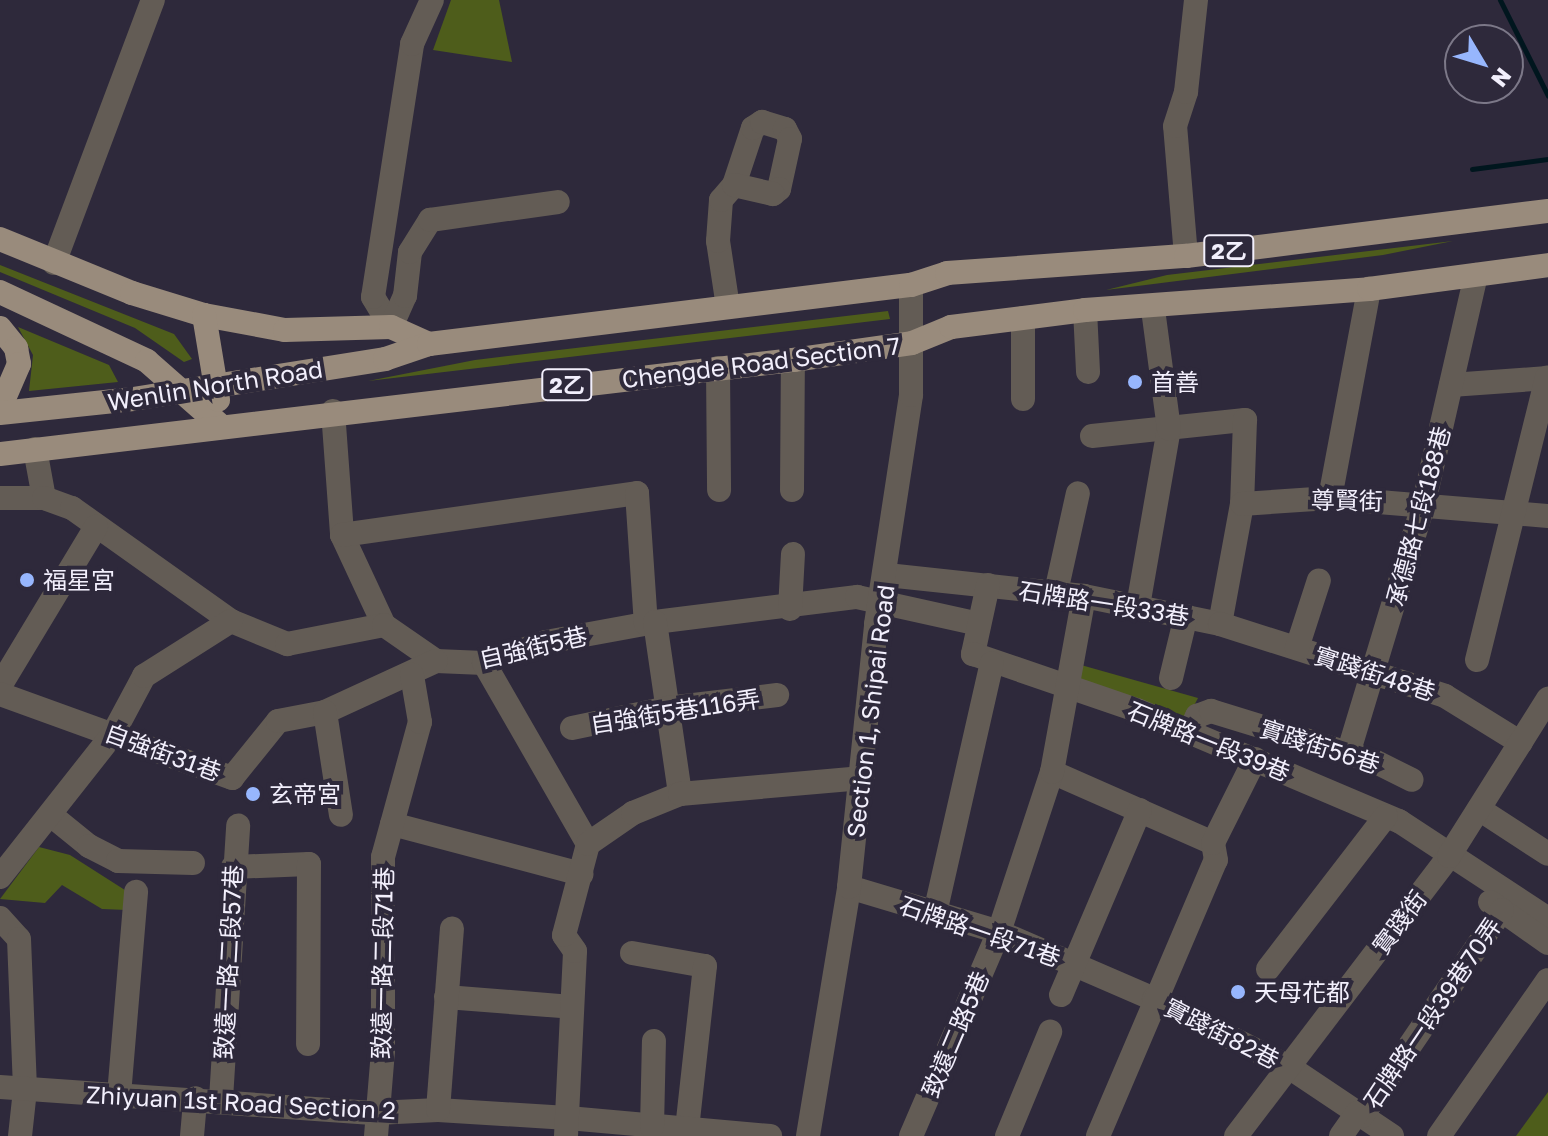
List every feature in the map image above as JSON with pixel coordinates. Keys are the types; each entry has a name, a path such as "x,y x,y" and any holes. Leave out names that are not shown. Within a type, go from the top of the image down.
{"main road":[{"name":"2乙","path":"429,344 911,285 947,273 1186,256 1548,211"},
{"path":"0,239 54,263 204,315 285,330 391,327 429,344"},
{"name":"Chengde Road Section 7","path":"221,426 793,360 912,343 951,327 1085,310 1153,309 1369,289 1548,265"},
{"path":"0,292 97,334 147,361 221,426"},
{"path":"204,315 221,426"},
{"path":"0,328 16,348 19,364 0,410"},
{"name":"Wenlin North Road","path":"0,410 183,390 385,359 429,344"},
{"name":"Wenlin North Road","path":"0,454 221,426"}],"street":[{"path":"54,263 153,0"},
{"path":"391,327 373,297 412,44 432,0"},
{"path":"1186,256 1175,126 1186,92 1196,0"},
{"path":"728,307 719,213 721,200 734,185"},
{"path":"391,327 405,296 410,252 430,220 558,202"},
{"name":"承德路七段188巷","path":"1348,754 1424,502 1476,275"},
{"name":"Section 1, Shipai Road","path":"808,1136 849,887 883,587 911,395 911,285"},
{"path":"1330,498 1369,289"},
{"path":"1138,606 1169,429 1153,309"},
{"path":"1085,310 1088,372"},
{"path":"1023,318 1023,399"},
{"path":"792,490 793,360"},
{"path":"718,368 719,490"},
{"path":"1451,385 1548,378 1477,660"},
{"path":"333,411 342,535 384,625 436,661"},
{"path":"1092,436 1245,420 1242,504 1220,624"},
{"path":"35,449 44,498"},
{"path":"342,535 637,493 651,623 668,708 680,794"},
{"path":"1056,592 1078,493"},
{"path":"0,498 44,498 72,508 231,621 287,644 384,625"},
{"name":"尊賢街","path":"1242,504 1330,498 1424,502 1548,516"},
{"path":"0,686 96,527"},
{"path":"790,609 793,554"},
{"path":"1297,648 1319,580"},
{"path":"935,913 992,663 973,654 988,585"},
{"name":"石牌路一段33巷","path":"883,587 988,585 1056,592 1220,624"},
{"path":"883,587 979,624"},
{"name":"自強街5巷","path":"436,661 484,663 546,642 651,623 790,609 857,597 883,587"},
{"name":"致遠二路5巷","path":"911,1136 999,932 1052,772 1084,596"},
{"path":"1171,678 1186,616"},
{"path":"3,864 52,816 113,734 144,676 231,621"},
{"name":"實踐街48巷","path":"1220,624 1445,696 1521,743"},
{"name":"自強街31巷","path":"0,694 232,778 278,721 325,712 412,675 436,661"},
{"path":"484,663 588,844"},
{"name":"石牌路一段39巷","path":"992,663 1190,731 1358,802 1386,816 1548,919"},
{"name":"致遠一路二段71巷","path":"376,1125 383,1050 383,857 420,722 412,675"},
{"name":"自強街5巷116弄","path":"572,728 668,708 777,695"},
{"name":"實踐街","path":"1236,1136 1449,856 1548,699"},
{"name":"實踐街56巷","path":"1190,731 1197,716 1211,711 1374,761 1412,780"},
{"path":"325,712 341,815"},
{"path":"1098,1136 1216,860 1213,843 1255,759"},
{"path":"1358,802 1374,761"},
{"path":"1052,772 1213,843"},
{"path":"567,1127 575,951 564,935 588,844 633,813 680,794 862,778"},
{"path":"1479,809 1548,854"},
{"path":"1061,995 1140,810"},
{"path":"52,816 89,846 118,861 193,863"},
{"path":"1268,969 1386,816"},
{"path":"392,824 581,874"},
{"name":"致遠一路二段57巷","path":"221,1099 233,867 238,826"},
{"path":"1449,856 1449,872 1548,943"},
{"path":"233,867 309,864 308,1044"},
{"name":"石牌路一段71巷","path":"849,887 999,932 1154,999"},
{"path":"119,1095 136,892"},
{"name":"石牌路一段39巷70弄","path":"1341,1136 1360,1114 1502,910"},
{"path":"0,918 19,939 25,1090 20,1136"},
{"path":"438,1110 452,929"},
{"path":"632,953 705,966 687,1130"},
{"path":"1439,1136 1548,980"},
{"path":"446,997 572,1007"},
{"name":"實踐街82巷","path":"1154,999 1289,1067 1392,1136"},
{"path":"1007,1136 1050,1032"},
{"path":"654,1041 658,1130"},
{"name":"Zhiyuan 1st Road Section 2","path":"0,1087 221,1099 376,1125 438,1110 567,1127 770,1136"},
{"path":"192,1136 195,1098"}],"green space":[{"path":"451,0 499,0 512,62 433,50"},
{"path":"1453,241 1383,255 1106,290 1167,275"},
{"path":"0,265 174,334 192,359 184,362 135,328 0,272"},
{"path":"888,311 890,319 368,381 475,360"},
{"path":"18,327 109,365 118,382 29,391 33,355"},
{"path":"1081,665 1198,698 1185,723 1078,682"},
{"path":"39,847 70,855 128,892 127,910 102,909 62,885 45,903 0,899"},
{"path":"1548,1092 1548,1136 1516,1136"}],"waterway":[{"path":"1500,0 1548,96"},
{"path":"1472,169 1548,159"}],"place":[{"name":"首善","path":"1135,382"},
{"name":"福星宮","path":"27,580"},
{"name":"玄帝宮","path":"253,794"},
{"name":"天母花都","path":"1238,992"}]}
